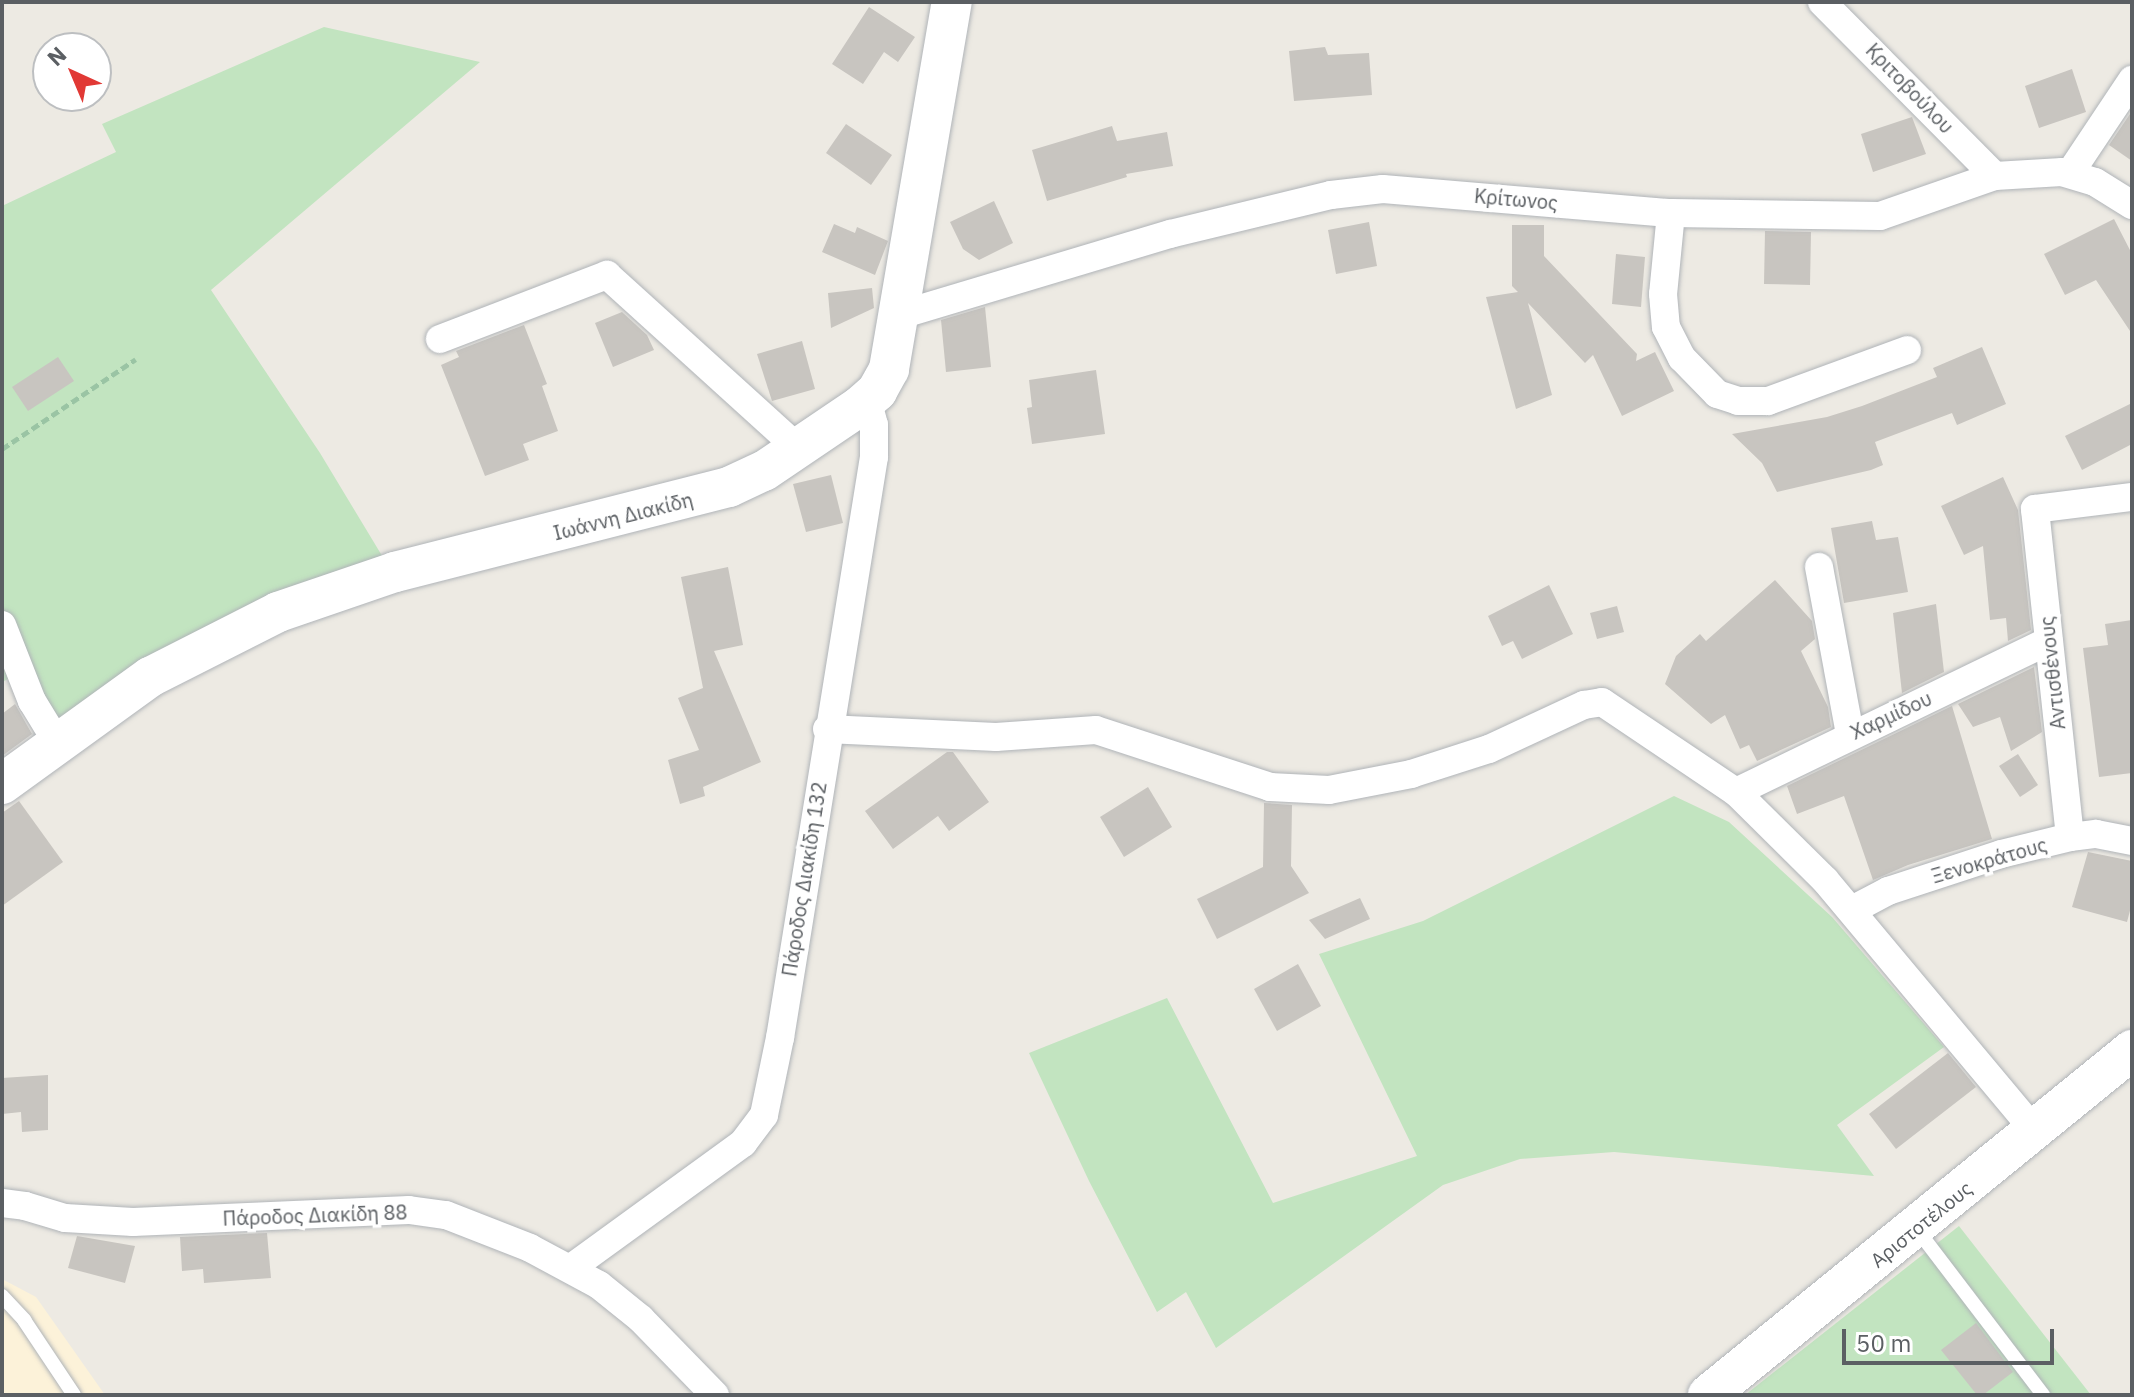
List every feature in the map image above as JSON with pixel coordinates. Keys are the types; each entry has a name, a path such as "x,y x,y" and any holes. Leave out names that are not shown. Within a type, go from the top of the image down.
{"street":[{"name":"Ιωάννη Διακίδη","path":"2,784 162,670 292,606 395,572 711,493 745,481 799,449 877,391 889,369 900,315 952,2"},
{"name":"Κριτοβούλου","path":"1822,2 1995,176"},
{"path":"2070,173 2132,80"},
{"name":"Κρίτωνος","path":"900,315 1170,234 1355,191 1418,189 1671,213 1885,215 1995,176 2033,172 2070,173 2103,186 2132,205"},
{"path":"1671,213 1663,294 1666,327 1688,367 1717,394 1738,401 1768,401 1907,350"},
{"path":"440,339 607,275 799,449"},
{"name":"Πάροδος Διακίδη 132","path":"571,1268 743,1143 764,1115 780,1038 827,729 874,457 874,425 867,399"},
{"name":"Αντισθένους","path":"2070,837 2035,509 2132,497"},
{"path":"1819,567 1850,735"},
{"path":"2,625 32,701 57,742"},
{"name":"Χαρμίδου","path":"1736,792 2048,641"},
{"path":"827,729 996,737 1096,730 1270,787 1329,790 1363,785 1489,749 1584,705 1602,702 1736,792 1852,910 2035,1131"},
{"name":"Ξενοκράτους","path":"1852,910 1903,886 2001,854 2070,837 2096,834 2132,841"},
{"name":"Αριστοτέλους","path":"1708,1395 2132,1050"},
{"name":"Πάροδος Διακίδη 88","path":"2,1203 65,1218 133,1222 427,1211 464,1221 571,1268 641,1319 715,1395"}],"lane":[{"path":"1916,1228 2043,1395"},
{"path":"2,1296 24,1320 74,1395"}],"path":[{"path":"2,449 136,359"}],"shaded area":[{"path":"2,1279 36,1297 105,1395 2,1395"}],"green space":[{"path":"324,27 480,62 211,290 320,453 387,564 47,741 8,679 2,682 2,206 116,152 102,124"},
{"path":"1674,796 1729,822 1832,917 1944,1047 1837,1125 1874,1176 1614,1152 1520,1159 1443,1185 1216,1348 1186,1292 1157,1312 1089,1181 1029,1053 1167,998 1273,1203 1417,1156 1319,954 1423,921"},
{"path":"1959,1226 2091,1395 1745,1395"}],"building":[{"path":"869,7 915,37 898,62 884,52 863,84 832,64"},
{"path":"1325,47 1328,55 1369,53 1372,95 1294,101 1289,51"},
{"path":"2072,69 2086,112 2039,128 2025,86"},
{"path":"2132,111 2132,161 2109,145"},
{"path":"1912,117 1926,154 1873,172 1861,134"},
{"path":"846,124 892,155 871,185 826,153"},
{"path":"1112,126 1117,141 1167,132 1173,166 1126,174 1127,177 1047,201 1032,150"},
{"path":"994,201 1013,243 979,260 963,249 950,222"},
{"path":"2114,219 2132,254 2132,334 2096,280 2065,295 2044,254"},
{"path":"1369,222 1377,266 1336,274 1328,230"},
{"path":"834,224 855,233 857,227 888,241 875,275 822,252"},
{"path":"1512,225 1544,225 1544,256 1637,354 1636,361 1655,352 1674,391 1622,416 1593,355 1585,363 1528,303 1552,395 1516,409 1486,297 1518,292 1512,286"},
{"path":"1765,231 1811,232 1810,285 1764,284"},
{"path":"1616,254 1645,257 1641,307 1612,304"},
{"path":"872,288 874,308 831,328 828,293"},
{"path":"985,307 991,367 946,372 941,320"},
{"path":"622,312 647,335 654,350 613,367 595,323"},
{"path":"524,325 547,384 542,386 558,431 523,444 529,460 485,476 441,365 459,357 456,351"},
{"path":"802,341 815,389 772,401 757,354"},
{"path":"1982,347 2006,404 1957,425 1952,413 1875,442 1883,465 1871,470 1777,492 1762,463 1732,434 1827,417 1862,406 1937,377 1933,368"},
{"path":"58,357 74,381 28,411 12,387"},
{"path":"1096,370 1105,434 1032,444 1027,408 1032,407 1029,380"},
{"path":"2132,403 2132,444 2082,470 2065,436"},
{"path":"831,475 843,523 806,532 793,484"},
{"path":"2003,477 2018,510 2031,630 2008,641 2006,618 1990,620 1983,546 1964,555 1941,506"},
{"path":"1872,521 1876,540 1898,537 1908,592 1844,603 1831,528"},
{"path":"728,567 743,645 714,651 761,762 703,787 705,796 680,804 668,760 699,750 678,698 703,688 681,577"},
{"path":"1775,580 1812,621 1815,639 1801,651 1828,707 1831,727 1757,761 1749,745 1740,749 1725,715 1711,724 1665,684 1676,656 1700,634 1706,641"},
{"path":"1549,585 1573,634 1522,659 1513,641 1502,646 1488,616"},
{"path":"1936,604 1944,672 1902,693 1893,613"},
{"path":"1617,606 1624,632 1597,639 1590,613"},
{"path":"2132,620 2132,773 2099,777 2083,648 2108,645 2105,624"},
{"path":"2034,667 2042,732 2011,751 2000,717 1973,727 1958,704"},
{"path":"15,704 32,734 2,756 2,714"},
{"path":"1952,706 1992,839 1908,865 1873,880 1844,796 1797,814 1787,786"},
{"path":"947,752 953,752 989,802 949,831 938,816 893,849 865,811"},
{"path":"2018,754 2038,785 2020,797 1999,766"},
{"path":"1148,787 1172,827 1124,857 1100,817"},
{"path":"19,801 63,862 2,906 2,813"},
{"path":"1264,803 1292,805 1291,866 1309,893 1217,939 1197,899 1263,867"},
{"path":"2088,852 2132,861 2132,903 2127,922 2072,907"},
{"path":"1360,898 1370,919 1325,939 1309,920"},
{"path":"1298,964 1321,1006 1277,1031 1254,989"},
{"path":"1948,1053 1976,1087 1896,1149 1869,1114"},
{"path":"48,1075 48,1130 22,1132 21,1112 2,1114 2,1078"},
{"path":"267,1233 271,1278 204,1283 203,1269 182,1271 180,1237"},
{"path":"77,1236 135,1246 125,1283 68,1268"},
{"path":"1976,1323 2013,1372 1983,1395 1977,1395 1941,1350"}]}
